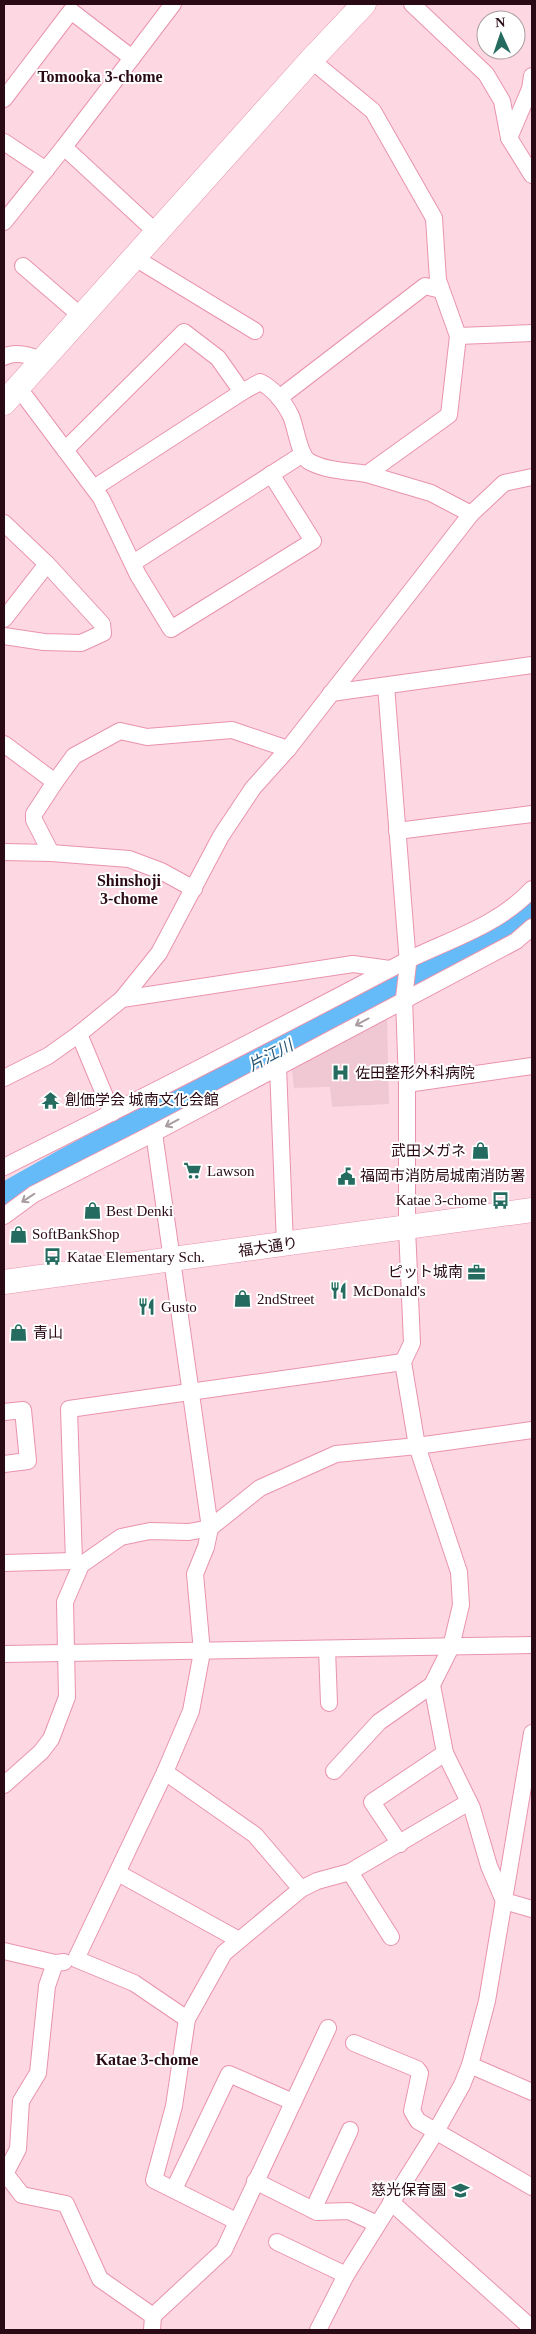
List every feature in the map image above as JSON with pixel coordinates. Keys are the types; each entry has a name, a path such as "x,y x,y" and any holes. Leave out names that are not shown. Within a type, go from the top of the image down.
{"street":[{"path":"4,222 173,4"},
{"path":"412,4 486,74 502,101 509,138 532,175"},
{"path":"271,474 313,540 171,630 133,563 101,498 65,450 11,395 40,360 135,258 357,6"},
{"path":"4,99 71,11 132,58"},
{"path":"311,60 373,110 425,201 434,218 438,280 458,336 449,414 367,474"},
{"path":"509,138 530,88 532,76"},
{"path":"4,142 46,170"},
{"path":"64,147 157,233"},
{"path":"135,258 255,331"},
{"path":"23,266 81,316"},
{"path":"279,398 426,286 441,290"},
{"path":"65,450 184,332 218,358 242,392"},
{"path":"458,336 532,332"},
{"path":"4,356 8,354 32,355 40,360"},
{"path":"94,488 260,382 273,389 291,416 303,454 308,462 324,467 367,474 431,492 471,514"},
{"path":"133,563 303,454"},
{"path":"4,1078 48,1056 122,999 159,953 221,836 253,788 288,749 471,514 504,483 532,477"},
{"path":"4,523 47,564 102,624 103,633 81,643 44,642 4,636"},
{"path":"4,618 47,564"},
{"path":"331,694 532,665"},
{"path":"334,1770 379,1722 432,1685 451,1647 461,1605 459,1572 417,1446 403,1362 412,1343 407,1228 408,1084 406,994 408,962 386,686"},
{"path":"51,853 34,820 34,814 74,756 120,731 147,737 232,730 288,749"},
{"path":"4,744 55,782"},
{"path":"397,831 532,814"},
{"path":"4,852 51,853 129,859 161,871 194,889"},
{"path":"4,1167 390,969 487,925 524,898 532,889"},
{"path":"4,1216 34,1194 278,1067 406,994 516,941 532,927"},
{"path":"122,999 353,964 390,969"},
{"path":"79,1034 112,1113"},
{"path":"408,1084 532,1066"},
{"path":"278,1067 285,1245"},
{"path":"76,1959 118,1873 191,1711 202,1652 194,1574 206,1547 210,1528 154,1133"},
{"name":"福大通り","path":"4,1282 532,1210"},
{"path":"4,1785 41,1752 51,1739 67,1697 65,1602 78,1563 69,1408 403,1362"},
{"path":"4,1412 23,1410 28,1461 4,1464"},
{"path":"4,1563 78,1563 121,1537 150,1531 189,1532 210,1528 260,1488 336,1454 417,1446 532,1430"},
{"path":"4,1654 532,1645"},
{"path":"328,1649 329,1703"},
{"path":"432,1685 445,1753 469,1802 489,1866 504,1901 532,1910"},
{"path":"318,2330 346,2275 435,2132 462,2085 470,2065 487,2001 532,1733"},
{"path":"400,1844 372,1802 445,1753"},
{"path":"164,1772 254,1834 301,1890"},
{"path":"236,2220 154,2180 174,2106 187,2018 224,1952 301,1890 316,1881 350,1872 469,1802"},
{"path":"350,1872 391,1937"},
{"path":"118,1873 239,1940"},
{"path":"4,1951 55,1963 76,1959 134,1983 187,2018"},
{"path":"55,1963 47,1986 38,2073 21,2101 18,2149 4,2173 22,2195 66,2204 100,2279 152,2323 224,2250 236,2220 328,2028"},
{"path":"354,2043 418,2069 420,2072 412,2111 418,2121 532,2187"},
{"path":"470,2065 532,2092"},
{"path":"174,2189 229,2074 293,2102"},
{"path":"313,2210 350,2130"},
{"path":"255,2181 317,2212 348,2211 377,2224"},
{"path":"391,2202 526,2324"},
{"path":"277,2242 346,2275"}],"shaded area":[{"name":"佐田整形外科病院","path":"387,1013 389,1104 332,1107 330,1087 294,1088 291,1060 301,1050 329,1049 332,1035 358,1034 360,1014"}],"waterway":[{"name":"片江川","path":"4,1196 64,1162 499,934 532,909"}],"place":[{"name":"佐田整形外科病院","path":"341,1073"},
{"name":"創価学会 城南文化会館","path":"51,1100"},
{"name":"武田メガネ","path":"480,1151"},
{"name":"Lawson","path":"193,1171"},
{"name":"福岡市消防局城南消防署","path":"346,1176"},
{"name":"Katae 3-chome","path":"501,1200"},
{"name":"Best Denki","path":"92,1211"},
{"name":"SoftBankShop","path":"18,1234"},
{"name":"Katae Elementary Sch.","path":"53,1257"},
{"name":"ピット城南","path":"477,1272"},
{"name":"McDonald's","path":"339,1291"},
{"name":"2ndStreet","path":"243,1299"},
{"name":"Gusto","path":"147,1307"},
{"name":"青山","path":"19,1333"},
{"name":"慈光保育園","path":"460,2190"}],"district":[{"name":"Tomooka 3-chome","path":"100,76"},
{"name":"Shinshoji 3-chome","path":"129,889"},
{"name":"Katae 3-chome","path":"147,2059"}]}
